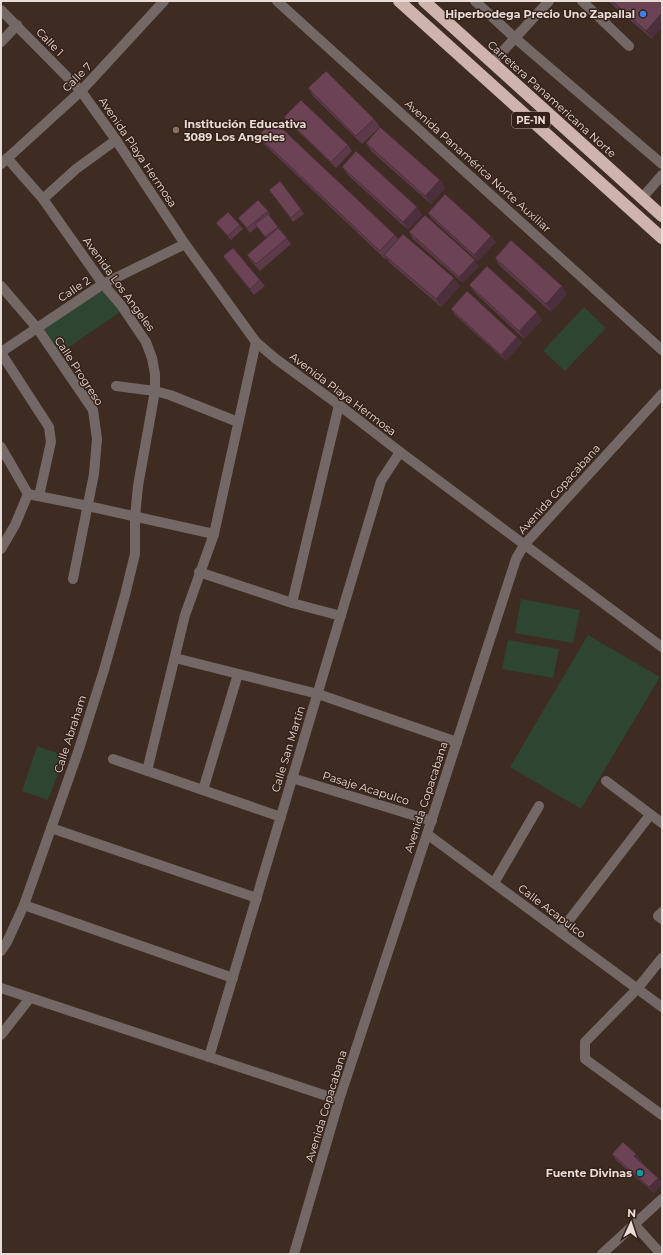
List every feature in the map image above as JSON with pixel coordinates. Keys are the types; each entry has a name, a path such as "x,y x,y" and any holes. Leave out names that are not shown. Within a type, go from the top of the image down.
{"highway":[{"name":"PE-1N","path":"399,1 662,238"},
{"name":"Carretera Panamericana Norte","path":"424,1 662,216"}],"street":[{"name":"Calle 7","path":"4,161 81,91 164,1"},
{"name":"Avenida Panamérica Norte Auxiliar","path":"277,1 662,350"},
{"path":"474,1 662,164"},
{"path":"492,63 549,1"},
{"path":"582,1 629,46"},
{"name":"Calle 1","path":"1,10 81,91"},
{"path":"1,42 17,25"},
{"name":"Avenida Playa Hermosa","path":"81,91 116,140 185,244 256,342 276,359 662,647"},
{"path":"43,198 76,169 116,140"},
{"name":"Avenida Los Angeles","path":"4,161 43,198 103,284 121,305 146,342 152,358 155,374 155,391 138,486 135,517"},
{"path":"642,198 662,175"},
{"name":"Calle 2","path":"1,352 103,284 185,244"},
{"name":"Calle Progreso","path":"1,286 37,328 93,410 97,438 94,474 73,579"},
{"path":"147,771 185,616 214,534 256,342"},
{"path":"1,352 49,427 50,442 39,496"},
{"path":"116,386 155,391 170,395 238,422"},
{"name":"Avenida Copacabana","path":"294,1254 339,1100 432,821 516,559 524,545 662,394"},
{"path":"292,603 339,405"},
{"path":"2,451 28,494 214,534"},
{"name":"Calle San Martín","path":"209,1057 381,481 400,452"},
{"path":"1,549 15,525 28,494"},
{"name":"Calle Abraham","path":"1,952 24,905 104,670 135,554 135,517"},
{"path":"200,572 292,603 341,616"},
{"path":"175,658 318,694 457,742"},
{"path":"203,790 238,674"},
{"path":"113,759 281,817"},
{"name":"Pasaje Acapulco","path":"292,778 432,821"},
{"path":"606,781 662,824"},
{"path":"494,883 539,806"},
{"path":"560,932 650,815"},
{"path":"51,828 257,898"},
{"name":"Calle Acapulco","path":"427,834 662,1008"},
{"path":"24,905 233,978"},
{"path":"662,912 658,916 662,919"},
{"path":"662,958 637,989 585,1042 585,1059 662,1115"},
{"path":"1,988 339,1100"},
{"path":"1,1035 30,998"},
{"path":"602,1254 662,1199"},
{"path":"634,1224 660,1254"}],"green space":[{"path":"100,291 108,292 122,311 60,353 44,329"},
{"path":"584,307 606,328 565,371 543,351"},
{"path":"521,599 580,610 573,643 515,633"},
{"path":"588,635 660,677 581,809 510,767"},
{"path":"508,640 559,649 553,678 502,669"},
{"path":"37,746 65,756 48,800 22,791"}],"building":[{"name":"Hiperbodega Precio Uno Zapallal","path":"612,1 662,1 662,13 646,31"},
{"path":"326,71 374,119 356,136 308,88"},
{"path":"301,100 348,145 331,162 284,117"},
{"path":"273,120 395,235 380,251 258,136"},
{"path":"380,127 440,180 425,196 366,143"},
{"path":"356,151 417,207 403,222 342,167"},
{"path":"280,181 301,209 291,218 269,190"},
{"path":"445,194 491,236 474,255 428,213"},
{"path":"258,200 268,211 247,228 238,218"},
{"path":"228,212 240,225 228,236 216,223"},
{"path":"268,214 278,227 265,237 255,224"},
{"path":"425,215 475,260 459,277 409,232"},
{"path":"278,228 287,238 256,264 247,255"},
{"path":"403,234 454,278 436,299 384,255"},
{"path":"511,240 562,286 546,304 495,258"},
{"path":"233,248 260,280 250,289 223,256"},
{"path":"487,266 537,312 519,331 469,285"},
{"path":"467,291 517,337 501,355 451,309"},
{"name":"Fuente Divinas","path":"623,1142 636,1154 634,1156 658,1178 649,1187 612,1154"}],"place":[{"name":"Hiperbodega Precio Uno Zapallal","path":"643,14"},
{"name":"Institución Educativa 3089 Los Angeles","path":"176,130"},
{"name":"Fuente Divinas","path":"640,1173"}]}
